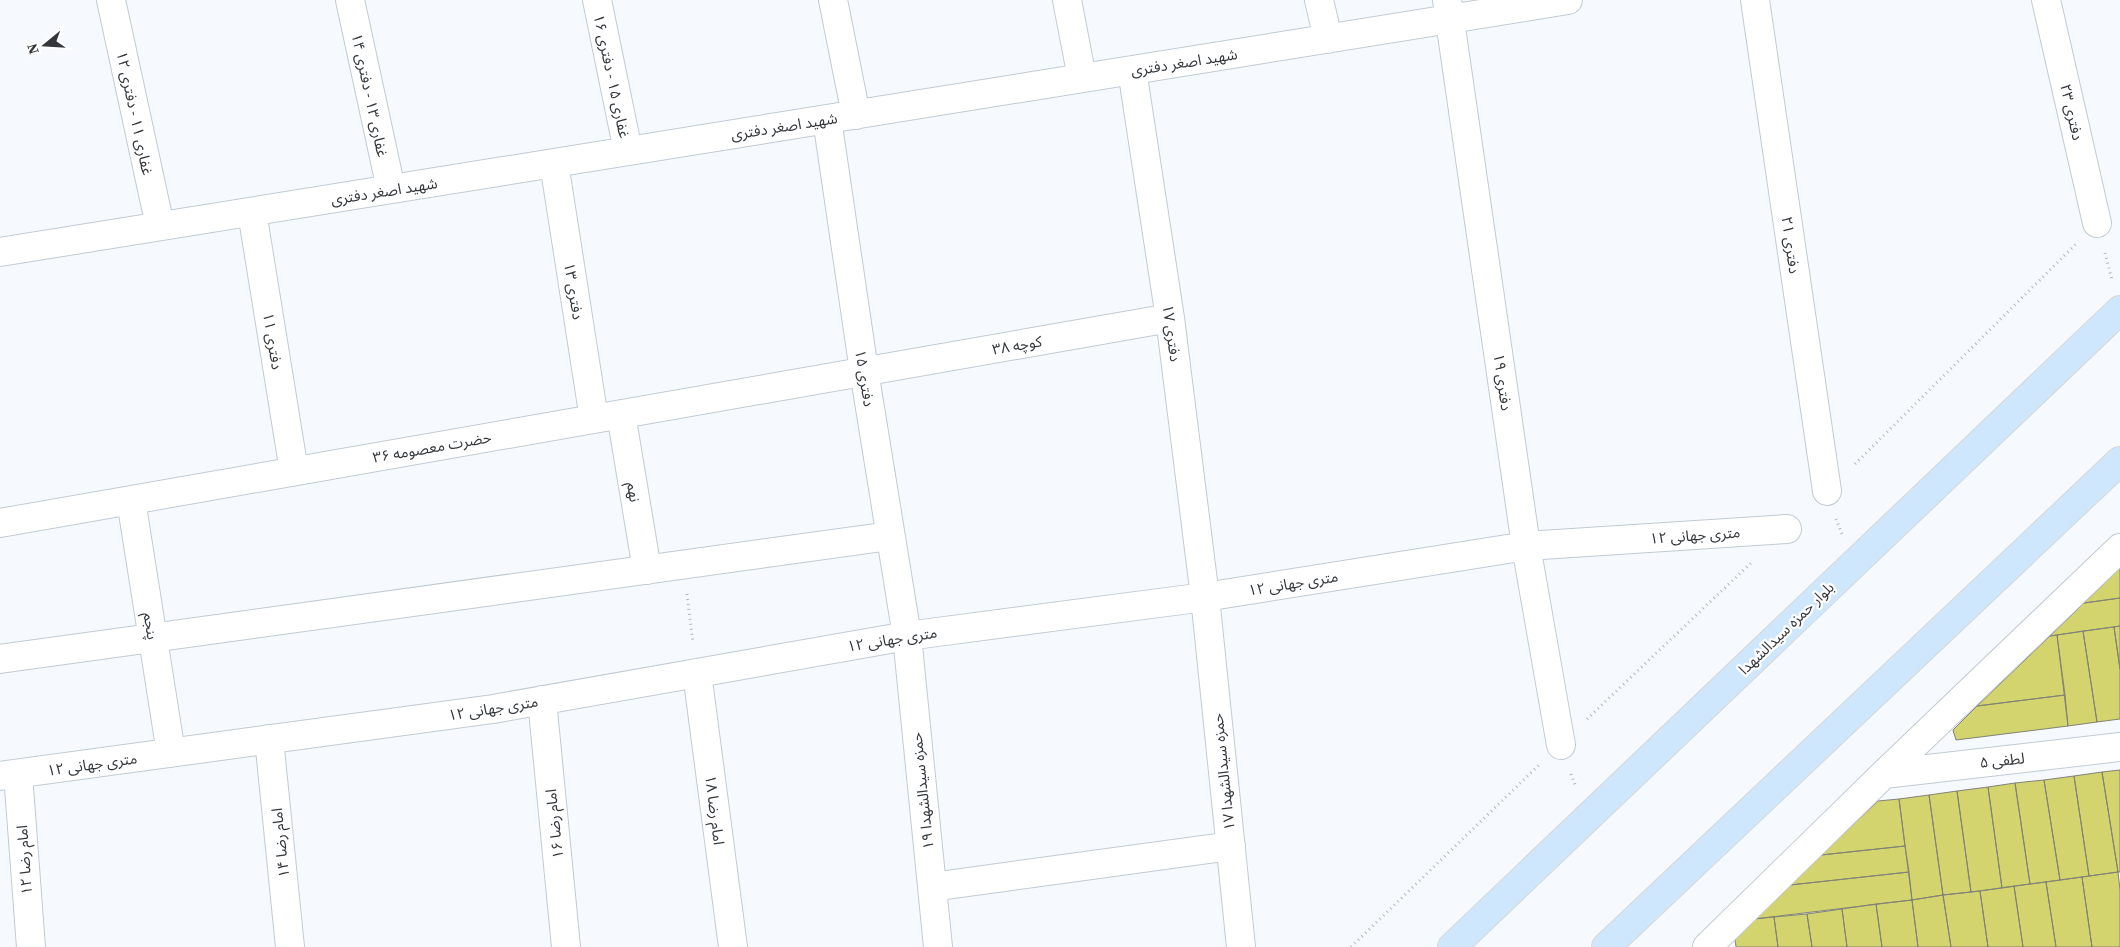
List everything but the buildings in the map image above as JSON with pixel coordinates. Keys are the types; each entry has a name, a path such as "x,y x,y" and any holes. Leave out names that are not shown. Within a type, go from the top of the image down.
{"main road":[{"name":"بلوار حمزه سیدالشهدا","path":"1452,947 1852,566 2117,299"},
{"path":"1606,947 2120,461"}],"street":[{"name":"غفاری ۱۱ - دفتری ۱۲","path":"111,0 160,226"},
{"name":"غفاری ۱۳ - دفتری ۱۴","path":"350,0 391,189"},
{"name":"غفاری ۱۵ - دفتری ۱۶","path":"597,0 628,151"},
{"path":"832,0 856,115"},
{"path":"1066,0 1082,78"},
{"path":"1319,0 1328,39"},
{"name":"شهید اصغر دفتری","path":"0,252 1328,39 1449,9 1568,0"},
{"name":"دفتری ۲۱","path":"1755,0 1827,491"},
{"name":"دفتری ۲۳","path":"2046,0 2097,224"},
{"name":"دفتری ۱۹","path":"1449,9 1526,546 1561,745"},
{"name":"دفتری ۱۷","path":"1132,70 1170,318 1205,597"},
{"name":"دفتری ۱۵","path":"827,120 864,372 907,636"},
{"name":"دفتری ۱۳","path":"554,163 594,419"},
{"name":"دفتری ۱۱","path":"252,212 294,471"},
{"name":"کوچه ۳۸","path":"864,372 1170,318"},
{"name":"حضرت معصومه ۳۶","path":"0,523 864,372"},
{"name":"نهم","path":"621,414 647,570"},
{"name":"پنجم","path":"131,500 171,753"},
{"name":"۱۲ متری جهانی","path":"9,775 493,709 907,636 1205,597 1526,546 1787,529"},
{"path":"0,659 890,536"},
{"path":"1707,947 2120,548"},
{"name":"حمزه سیدالشهدا ۱۷","path":"1205,597 1241,947"},
{"name":"حمزه سیدالشهدا ۱۹","path":"907,636 938,947"},
{"name":"امام رضا ۱۸","path":"697,673 733,947"},
{"name":"امام رضا ۱۶","path":"542,700 566,947"},
{"name":"امام رضا ۱۴","path":"269,740 290,947"},
{"name":"لطفی ۵","path":"1884,774 2120,747"},
{"name":"امام رضا ۱۲","path":"9,775 31,947"},
{"path":"932,887 1230,846"}],"path":[{"path":"1852,566 1827,491 2097,224 2117,299"},
{"path":"1351,947 1752,563"},
{"path":"683,564 697,673"},
{"path":"1561,745 1587,818"}]}
